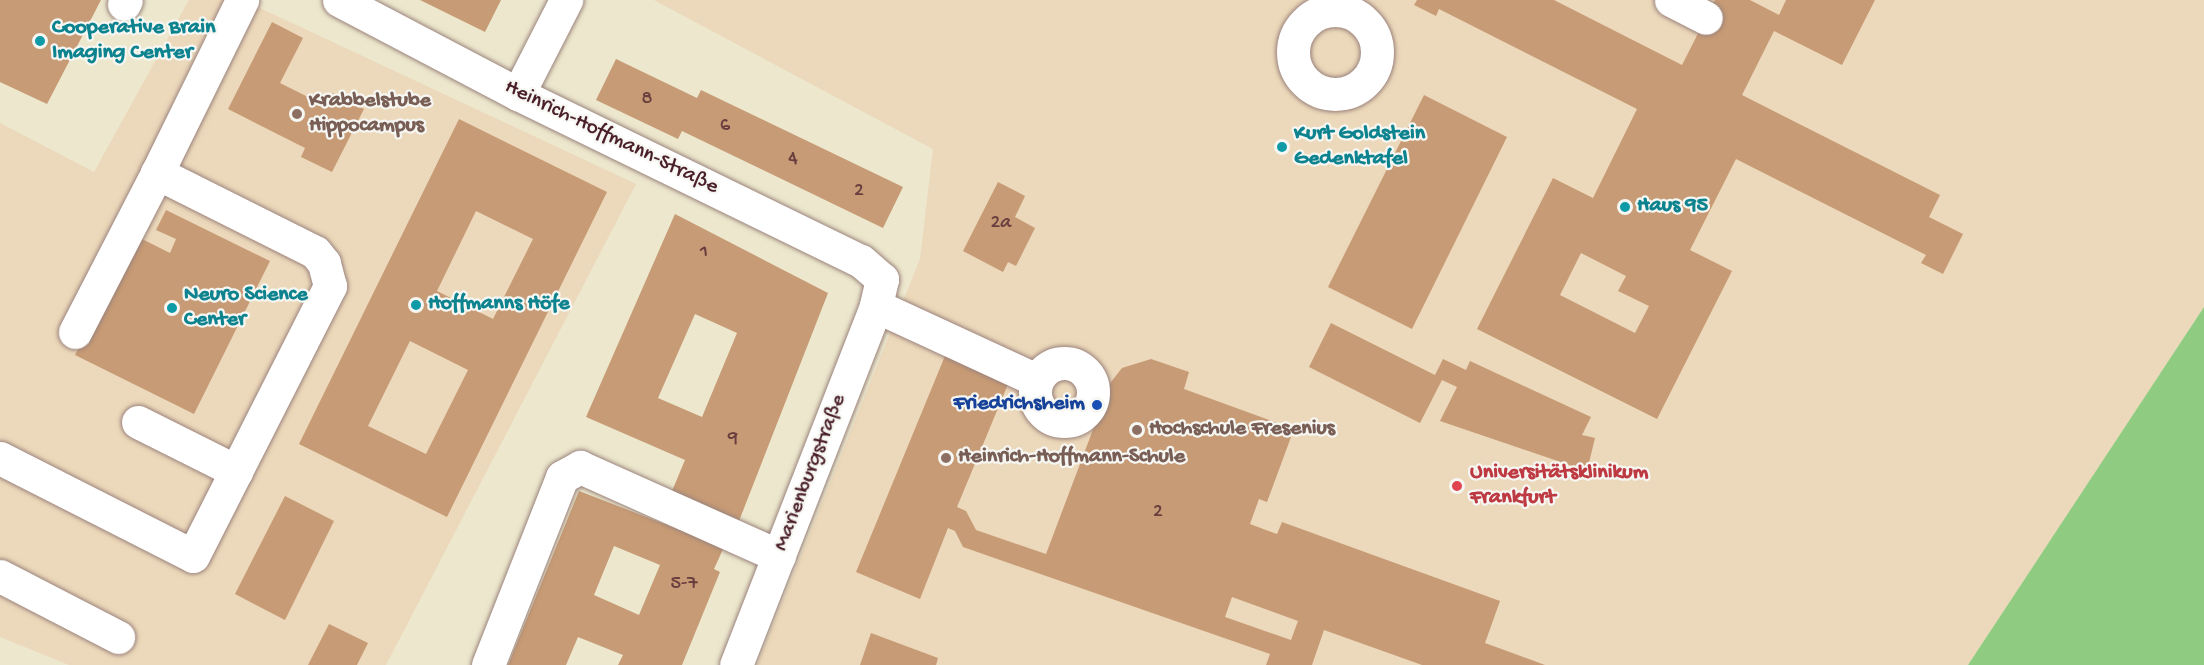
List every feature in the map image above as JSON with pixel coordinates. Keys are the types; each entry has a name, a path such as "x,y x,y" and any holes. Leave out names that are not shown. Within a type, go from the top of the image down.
{"street":[{"path":"75,332 157,173 242,0"},
{"name":"Heinrich-Hoffmann-Straße","path":"339,0 518,94 861,261 879,293 1036,380"},
{"path":"518,94 566,0"},
{"path":"1671,0 1706,18"},
{"path":"0,458 193,556 330,286 327,273 315,252 157,173"},
{"name":"Marienburgstraße","path":"736,665 879,293"},
{"path":"138,422 236,471"},
{"path":"488,665 562,477 580,467 779,556"},
{"path":"0,576 118,637"}],"shaded area":[{"path":"189,0 243,0 636,184 386,665 69,665 0,637 0,123 94,172"},
{"name":"Universitätsklinikum Frankfurt","path":"654,0 2204,0 2204,307 1968,665 757,665 920,259 933,149"}],"green space":[{"path":"2204,307 2204,665 1968,665"}],"building":[{"name":"Cooperative Brain Imaging Center","path":"0,0 101,0 47,104 0,82"},
{"path":"420,0 501,0 485,32"},
{"name":"Haus 95","path":"1417,0 1554,0 1682,65 1715,0 1750,0 1779,15 1786,0 1875,0 1842,65 1774,31 1742,95 1940,195 1929,217 1963,234 1943,274 1921,263 1926,255 1736,159 1690,250 1732,271 1657,419 1477,329 1553,178 1593,198 1637,109 1439,9 1436,16 1414,5","holes":["1581,253 1626,276 1618,291 1649,306 1635,333 1560,295"]},
{"path":"272,22 303,38 280,83 326,106 333,93 364,109 332,172 301,157 305,148 228,109"},
{"path":"616,59 697,98 701,90 903,187 883,228 682,131 678,139 596,100"},
{"path":"1424,95 1507,137 1412,329 1328,287"},
{"name":"Hoffmanns Höfe","path":"459,119 607,192 447,517 299,444","holes":["476,211 533,239 493,319 437,291","410,341 468,370 426,454 368,426"]},
{"path":"998,182 1025,196 1015,217 1035,228 1016,266 1008,262 1003,272 963,251"},
{"name":"Neuro Science Center","path":"166,210 270,261 194,414 75,355 134,235 170,253 176,239 156,230"},
{"path":"675,214 828,293 739,521 672,491 685,460 586,417","holes":["695,314 737,333 702,417 658,398"]},
{"path":"1331,323 1435,375 1443,359 1466,370 1470,361 1591,417 1582,435 1595,438 1587,471 1440,421 1457,387 1442,380 1420,423 1309,367"},
{"path":"947,351 1011,377 957,507 966,511 976,530 1046,554 1111,382 1122,368 1151,359 1189,372 1184,389 1294,429 1267,502 1259,499 1250,524 1277,534 1282,522 1500,601 1485,643 1545,665 1422,665 1324,630 1312,665 1266,665 1270,654 963,547 955,531 948,528 920,599 856,572","holes":["1232,597 1298,621 1291,640 1225,617"]},
{"path":"579,491 724,547 714,569 720,572 682,665 618,665 623,655 578,637 566,665 508,665","holes":["614,546 660,565 639,615 594,595"]},
{"path":"285,496 334,521 285,620 235,594"},
{"path":"329,624 368,643 357,665 308,665"},
{"path":"871,633 938,658 936,665 860,665"}],"place":[{"name":"Cooperative Brain Imaging Center","path":"40,41"},
{"name":"Krabbelstube Hippocampus","path":"297,114"},
{"name":"Kurt Goldstein Gedenktafel","path":"1282,147"},
{"name":"Haus 95","path":"1625,207"},
{"name":"Hoffmanns Höfe","path":"416,305"},
{"name":"Neuro Science Center","path":"172,308"},
{"name":"Friedrichsheim","path":"1097,405"},
{"name":"Hochschule Fresenius","path":"1137,430"},
{"name":"Heinrich-Hoffmann-Schule","path":"946,458"},
{"name":"Universitätsklinikum Frankfurt","path":"1457,486"}]}
